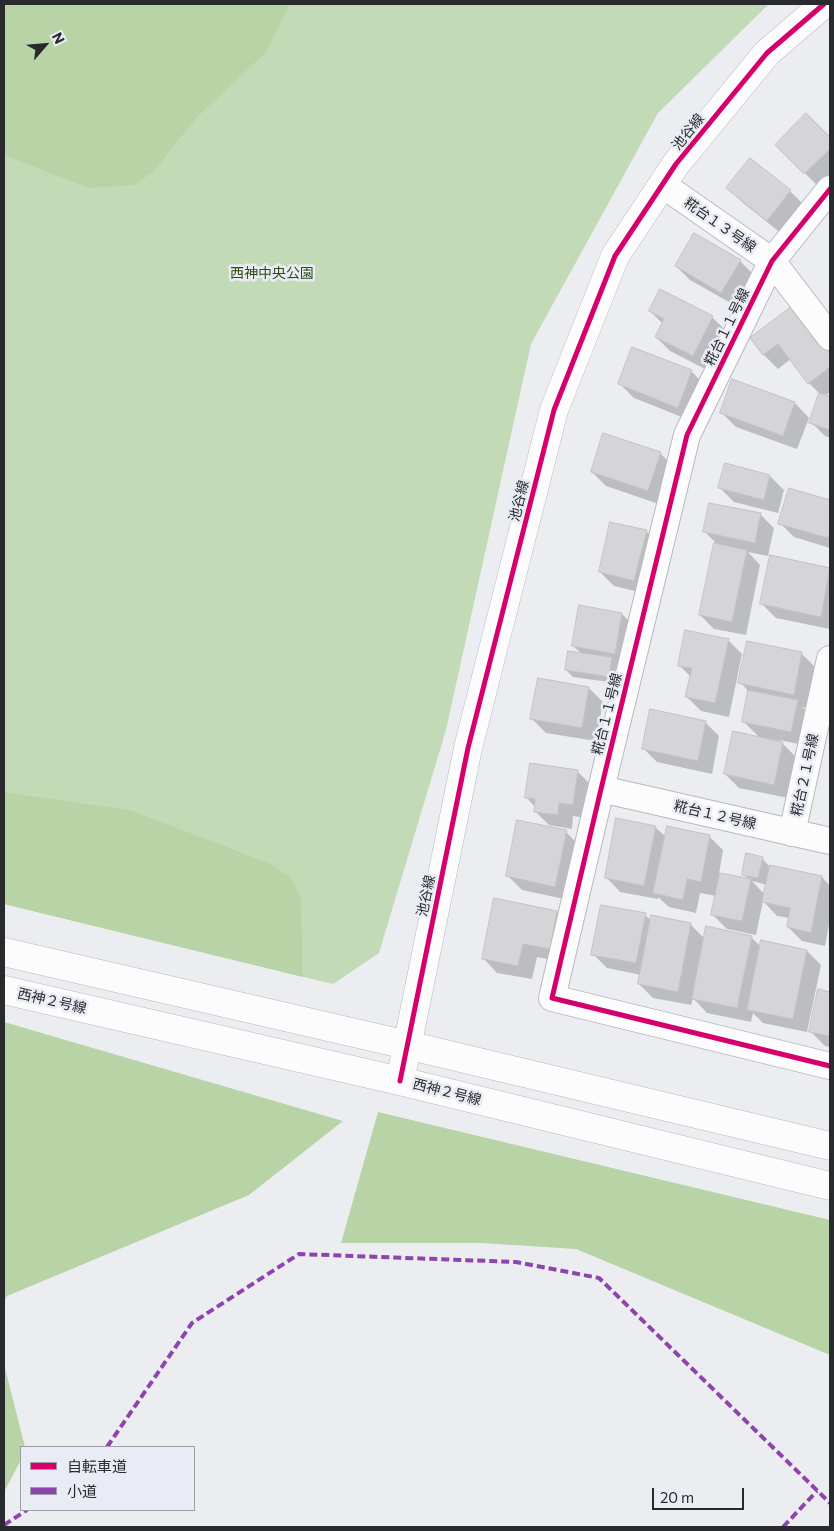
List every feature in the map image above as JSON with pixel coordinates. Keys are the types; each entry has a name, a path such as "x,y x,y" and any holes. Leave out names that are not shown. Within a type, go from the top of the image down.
{"street":[{"name":"池谷線","path":"400,1081 468,748 554,410 615,256 676,164 767,52 824,4"},
{"name":"糀台１３号線","path":"663,185 772,261 830,337"},
{"name":"糀台１１号線","path":"830,189 772,261 687,435 552,998 830,1066"},
{"name":"糀台２１号線","path":"792,833 830,659"},
{"name":"糀台１２号線","path":"601,789 830,841"},
{"path":"4,952 407,1045 830,1146"},
{"name":"西神２号線","path":"4,990 400,1081 830,1186"}],"green space":[{"name":"西神中央公園","path":"4,4 769,4 658,113 531,344 446,730 379,953 333,984 4,904"},
{"path":"4,4 290,4 266,52 197,117 153,172 134,185 88,188 4,155"},
{"path":"4,792 130,810 271,864 291,878 301,899 303,977 4,904"},
{"path":"4,1022 343,1121 249,1195 7,1296 4,1303"},
{"path":"378,1112 830,1220 830,1355 576,1249 482,1243 341,1243"},
{"path":"4,1364 25,1446 20,1446 20,1462 4,1492"}],"building":[{"path":"806,113 830,137 830,149 804,174 775,145"},
{"path":"750,158 791,190 767,221 726,188"},
{"path":"694,233 741,260 721,293 675,266"},
{"path":"660,289 713,316 693,356 655,337 664,319 649,311"},
{"path":"795,304 830,350 830,367 808,384 778,344 763,355 750,338"},
{"path":"632,347 692,370 678,408 618,384"},
{"path":"732,379 795,402 783,436 720,413"},
{"path":"819,393 830,396 830,430 809,423"},
{"path":"603,433 661,452 648,491 591,472"},
{"path":"725,463 770,475 764,500 718,488"},
{"path":"789,488 830,500 830,531 828,538 778,524"},
{"path":"709,503 761,513 755,543 703,532"},
{"path":"610,522 647,530 634,581 599,572"},
{"path":"714,543 747,550 732,622 699,615"},
{"path":"770,555 830,568 821,617 760,604"},
{"path":"579,605 622,613 615,654 572,646"},
{"path":"685,630 729,639 715,703 685,697 692,668 678,666"},
{"path":"747,641 802,652 794,695 738,683"},
{"path":"568,651 612,657 609,677 565,670"},
{"path":"538,678 589,687 582,728 530,719"},
{"path":"748,690 798,700 791,732 742,722"},
{"path":"650,709 706,721 698,761 642,749"},
{"path":"733,731 783,742 774,785 724,774"},
{"path":"530,763 578,770 573,805 559,803 558,815 534,812 535,799 525,798"},
{"path":"616,818 656,826 644,886 605,878"},
{"path":"517,820 567,830 555,887 506,876"},
{"path":"667,826 710,835 701,882 687,879 683,900 653,893"},
{"path":"746,853 763,857 758,878 742,875"},
{"path":"770,865 822,876 811,933 787,927 790,908 762,902"},
{"path":"720,873 751,879 742,921 711,915"},
{"path":"494,898 557,911 550,949 523,944 518,966 482,959"},
{"path":"601,905 646,913 636,963 591,955"},
{"path":"651,915 691,923 678,992 638,984"},
{"path":"706,926 752,936 737,1008 692,999"},
{"path":"761,940 807,950 793,1019 747,1010"},
{"path":"818,989 830,992 830,1036 809,1032"}],"marked path":[{"path":"108,1446 192,1323 299,1254 516,1262 599,1278 830,1503"},
{"path":"783,1527 817,1491"},
{"path":"4,1525 25,1511"}],"cycle path":[{"path":"400,1081 468,748 554,410 615,256 676,164 767,53 824,4"},
{"path":"830,189 772,261 687,435 552,998 830,1066"}]}
